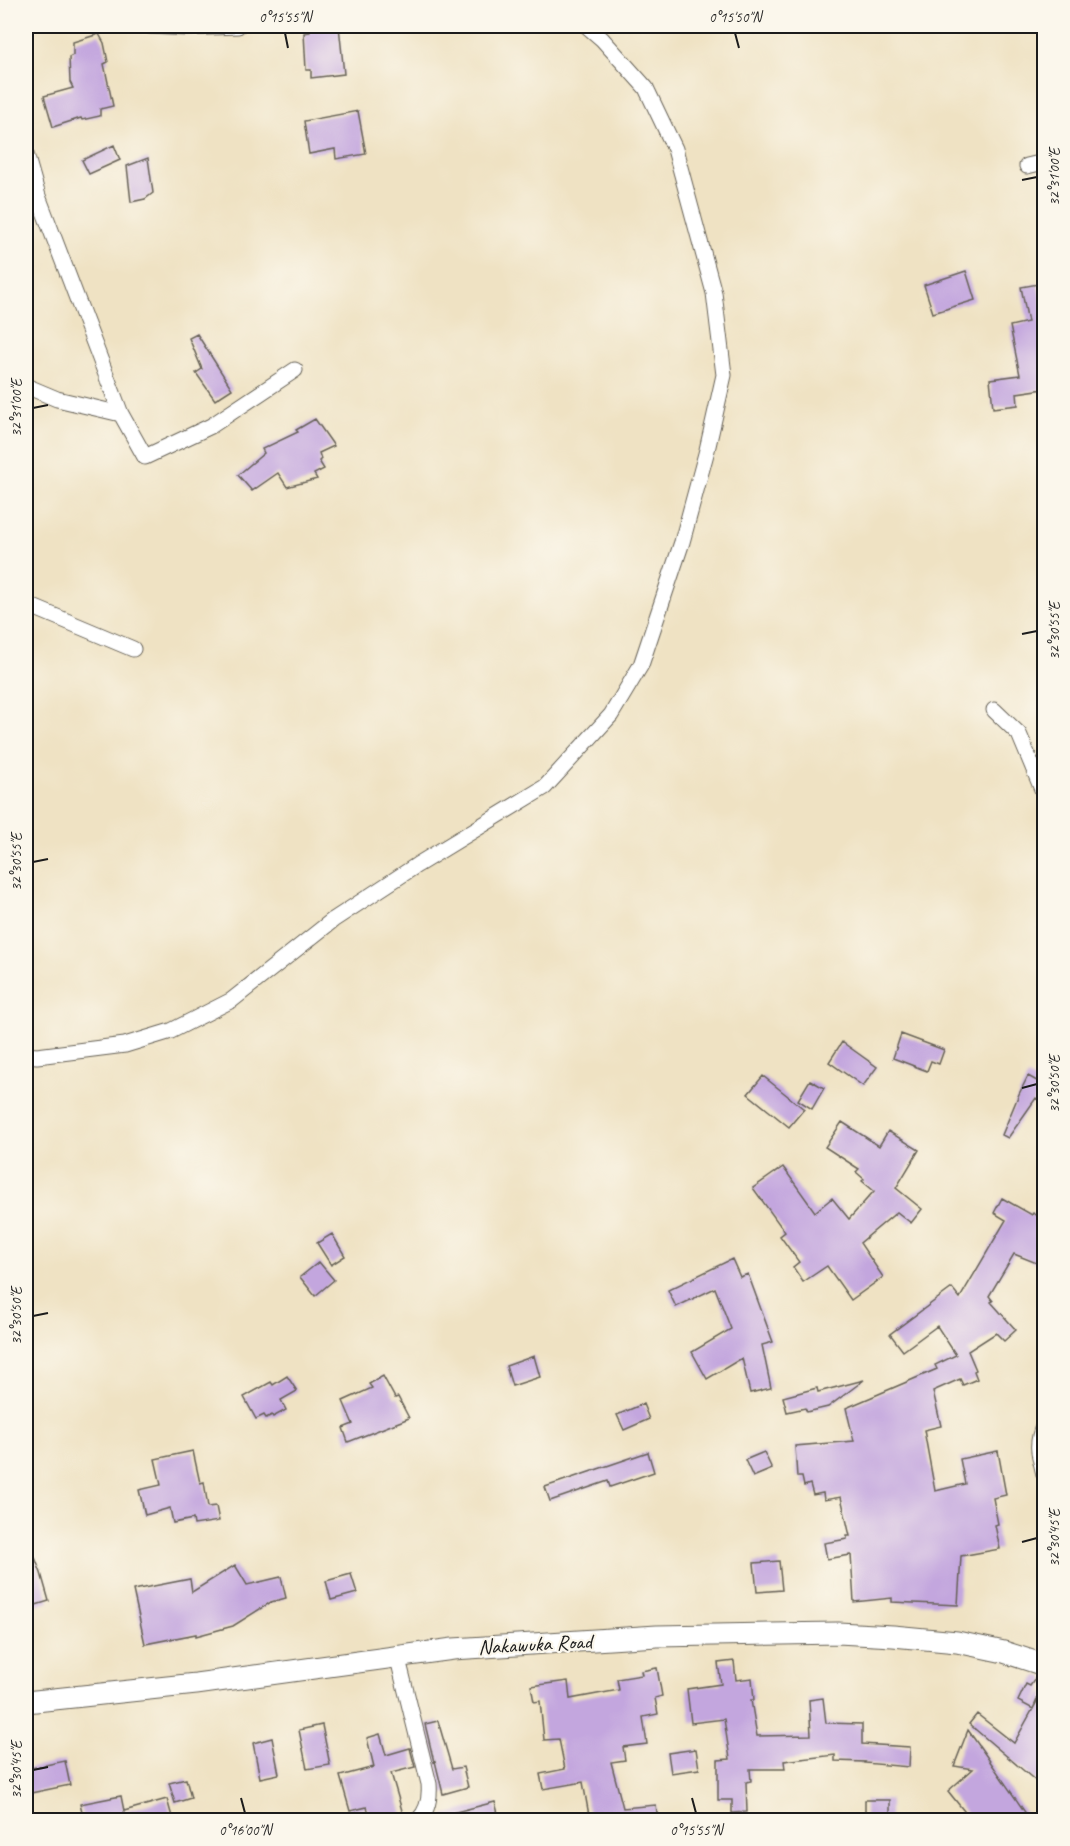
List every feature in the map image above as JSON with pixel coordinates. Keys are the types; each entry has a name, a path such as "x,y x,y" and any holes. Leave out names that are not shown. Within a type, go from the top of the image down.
{"main road":[{"name":"Nakawuka Road","path":"26,1702 196,1684 453,1649 657,1636 838,1633 893,1636 957,1642 1004,1652 1044,1665"}],"street":[{"path":"150,26 185,28 238,26"},
{"path":"26,1055 37,1056 125,1045 171,1031 232,1000 333,920 417,865 545,787 611,715 641,665 682,542 707,450 724,375 714,293 675,149 646,88 602,39 587,26"},
{"path":"26,154 38,196 121,414 145,457 211,426 296,370"},
{"path":"1027,166 1044,162"},
{"path":"26,386 57,399 121,414"},
{"path":"26,604 133,649"},
{"path":"994,710 1019,734 1044,795"},
{"path":"1044,1425 1039,1436 1038,1450 1044,1474"},
{"path":"397,1655 429,1784 430,1796 424,1815 418,1821"}],"building":[{"path":"308,26 339,26 344,74 311,78 311,70 306,70 304,33 310,32"},
{"path":"99,34 104,43 108,62 104,64 113,106 100,109 100,116 82,120 81,118 53,127 44,96 73,88 70,82 69,57 73,55 73,42"},
{"path":"358,111 366,154 336,159 335,149 309,154 304,121"},
{"path":"114,145 120,160 89,174 82,160"},
{"path":"148,158 153,193 145,199 131,202 127,166"},
{"path":"966,271 975,300 933,313 924,285"},
{"path":"1038,284 1044,316 1044,389 1017,393 1018,405 993,408 990,379 1020,375 1010,326 1028,322 1021,287"},
{"path":"197,334 232,389 215,400 196,373 202,369 189,338"},
{"path":"315,419 334,446 319,453 321,459 319,461 324,469 314,474 317,479 287,487 278,473 252,491 238,475 264,453 262,449 298,432 296,430"},
{"path":"901,1034 944,1050 939,1064 931,1061 927,1071 893,1058"},
{"path":"842,1042 877,1067 863,1086 829,1062"},
{"path":"763,1076 804,1109 789,1127 748,1094"},
{"path":"1028,1076 1044,1085 1044,1103 1036,1098 1008,1138 1002,1135"},
{"path":"810,1080 824,1088 812,1109 798,1100"},
{"path":"842,1122 879,1146 888,1131 919,1150 896,1188 922,1209 911,1223 897,1212 860,1243 883,1277 851,1300 827,1266 803,1282 793,1267 799,1262 780,1236 785,1232 753,1188 783,1167 815,1212 832,1198 849,1219 874,1191 862,1181 864,1179 856,1172 859,1169 825,1147"},
{"path":"1002,1198 1044,1219 1044,1266 1014,1254 989,1296 993,1301 991,1302 1016,1330 1004,1341 996,1333 968,1351 976,1370 974,1371 977,1379 963,1385 960,1379 933,1391 941,1426 924,1430 935,1491 965,1484 960,1459 998,1451 1006,1495 993,1498 1000,1549 961,1556 958,1605 892,1602 892,1598 854,1602 851,1555 827,1559 824,1543 847,1539 847,1536 850,1536 841,1497 824,1500 823,1493 813,1495 810,1484 804,1486 802,1477 797,1477 795,1446 854,1441 846,1408 937,1369 935,1365 956,1355 937,1326 903,1351 890,1334 952,1288 960,1298 1006,1220 994,1213"},
{"path":"332,1234 345,1256 331,1265 317,1243"},
{"path":"732,1259 740,1277 748,1274 773,1342 762,1345 771,1388 750,1393 742,1358 707,1379 692,1352 731,1329 715,1288 676,1307 668,1290"},
{"path":"319,1262 334,1280 315,1296 300,1277"},
{"path":"534,1356 540,1377 512,1386 506,1366"},
{"path":"287,1376 297,1391 281,1400 286,1410 273,1417 272,1415 266,1418 264,1415 256,1419 244,1397 271,1382 273,1385"},
{"path":"383,1376 409,1418 348,1442 343,1428 353,1424 343,1401 372,1388 369,1384"},
{"path":"864,1380 828,1407 807,1412 805,1408 787,1412 783,1397 817,1388 818,1392"},
{"path":"643,1404 649,1419 624,1430 617,1415"},
{"path":"193,1451 200,1483 204,1482 208,1507 216,1506 219,1521 194,1525 193,1519 173,1523 170,1508 145,1515 139,1490 161,1485 155,1459"},
{"path":"648,1452 654,1472 610,1487 608,1481 550,1501 545,1487"},
{"path":"764,1452 772,1469 753,1477 745,1460"},
{"path":"26,1537 41,1573 49,1601 26,1608"},
{"path":"779,1561 782,1590 757,1592 754,1563"},
{"path":"235,1565 247,1585 281,1577 286,1598 271,1602 233,1626 196,1636 196,1634 145,1644 133,1590 190,1579 192,1592"},
{"path":"351,1574 357,1593 331,1600 326,1581"},
{"path":"734,1661 736,1680 752,1678 754,1700 751,1700 757,1736 811,1735 809,1700 823,1698 826,1723 862,1724 862,1744 910,1747 909,1767 835,1761 835,1755 784,1761 785,1769 750,1769 751,1781 746,1782 747,1812 732,1813 732,1800 718,1800 718,1760 730,1759 724,1719 691,1723 687,1689 721,1684 718,1663"},
{"path":"657,1668 662,1696 655,1698 658,1714 643,1717 647,1744 623,1747 625,1760 611,1762 623,1808 656,1805 658,1821 590,1821 583,1782 543,1789 540,1774 565,1769 559,1739 544,1740 540,1701 534,1702 531,1686 568,1681 570,1699 619,1690 617,1679 642,1675 641,1671"},
{"path":"1037,1676 1044,1677 1044,1683 1033,1709 1018,1701 1026,1684 1030,1686"},
{"path":"1044,1689 1044,1788 969,1724 977,1714 1014,1743"},
{"path":"438,1721 452,1769 463,1767 468,1787 443,1794 425,1724"},
{"path":"322,1725 330,1765 307,1769 299,1730"},
{"path":"968,1730 1031,1821 972,1821 948,1791 973,1769 954,1766"},
{"path":"380,1734 386,1755 410,1748 415,1767 391,1773 405,1821 389,1821 387,1816 371,1821 367,1807 350,1811 340,1776 374,1767 367,1738"},
{"path":"272,1738 279,1774 260,1778 253,1743"},
{"path":"696,1749 699,1769 671,1773 668,1753"},
{"path":"65,1761 70,1785 26,1794 26,1769"},
{"path":"186,1779 191,1798 175,1803 169,1783"},
{"path":"121,1796 124,1811 167,1799 172,1817 159,1821 84,1821 80,1804"},
{"path":"865,1800 890,1800 890,1818 865,1818"},
{"path":"495,1802 500,1821 445,1821 444,1815"}]}
